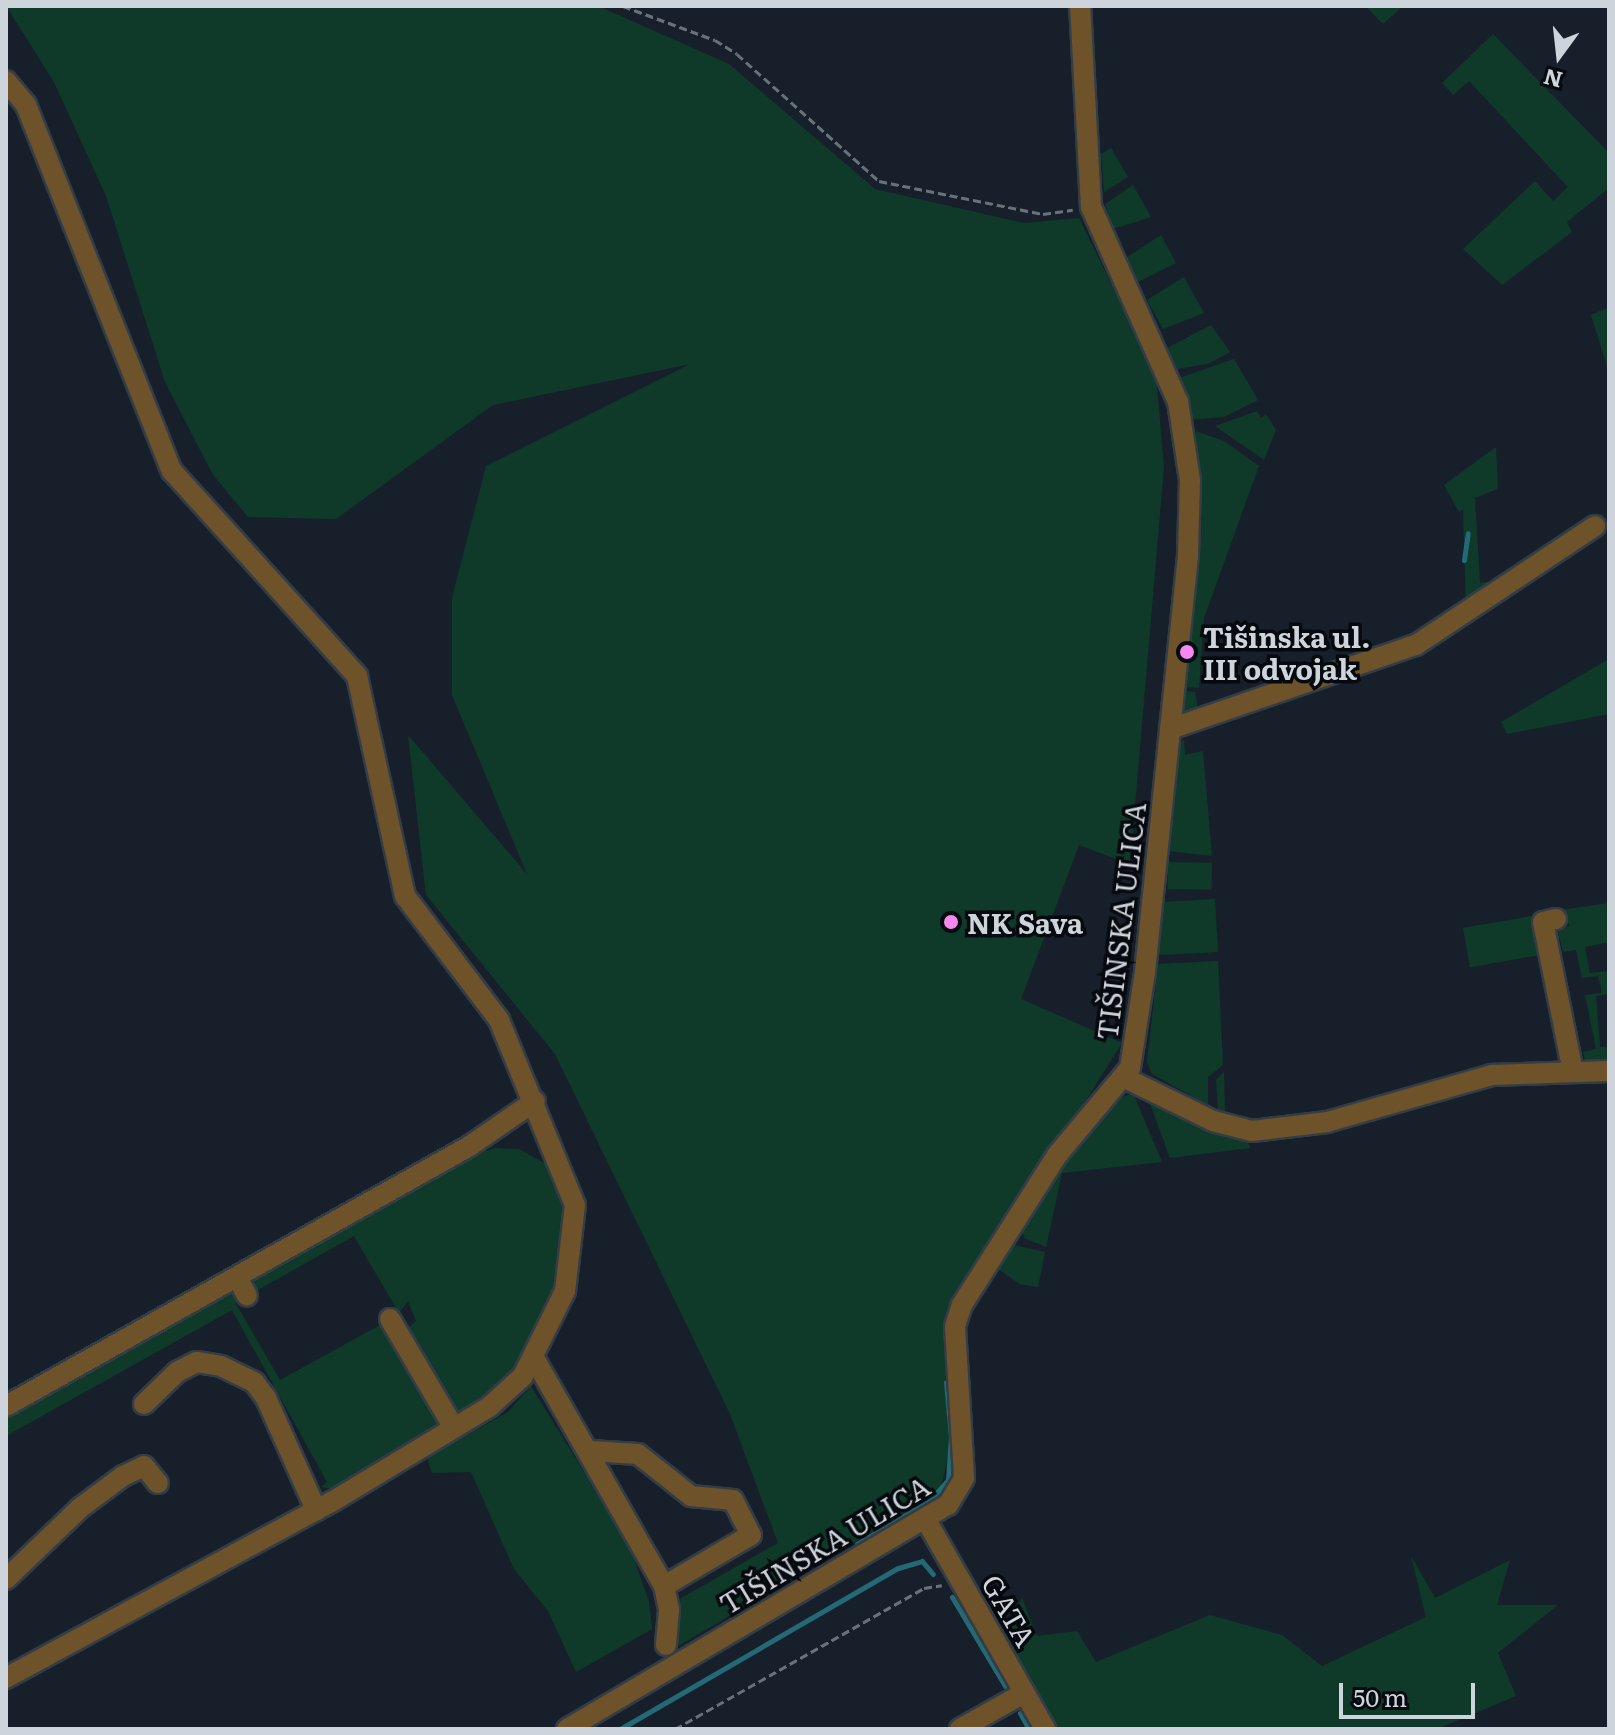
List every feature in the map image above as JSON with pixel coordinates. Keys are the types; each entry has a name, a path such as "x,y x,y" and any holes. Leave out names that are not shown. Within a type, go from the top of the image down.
{"street":[{"name":"TIŠINSKA ULICA","path":"567,1729 948,1505 964,1478 955,1326 962,1305 1058,1154 1125,1078 1133,1059 1145,972 1188,556 1188,466 1178,402 1091,207 1080,6"},
{"path":"6,81 26,105 172,471 357,676 405,896 499,1020 535,1101 575,1205 565,1291 523,1376 489,1407 316,1510 6,1678"},
{"path":"1170,729 1416,645 1595,526"},
{"path":"1556,919 1543,922 1573,1072"},
{"path":"1125,1078 1213,1121 1252,1131 1327,1122 1492,1075 1609,1071"},
{"path":"6,1406 468,1147 535,1101"},
{"path":"237,1277 247,1296"},
{"path":"390,1319 454,1428"},
{"path":"534,1358 590,1451 664,1586 669,1610 666,1645"},
{"path":"144,1404 177,1372 197,1362 221,1366 254,1382 266,1398 316,1510"},
{"path":"590,1451 638,1454 691,1496 733,1500 751,1535 664,1586"},
{"path":"6,1579 80,1508 123,1476 144,1466 158,1483"},
{"name":"GATA","path":"926,1520 1045,1729"},
{"path":"960,1729 1024,1693"}],"path":[{"path":"623,6 715,40 737,54 879,181 1043,214 1091,207"},
{"path":"675,1729 924,1588 962,1583"}],"green space":[{"path":"6,6 598,6 729,64 875,189 1024,223 1079,218 1156,375 1164,467 1130,864 1079,845 1021,999 1122,1043 955,1308 945,1382 950,1451 941,1486 908,1511 668,1652 681,1598 778,1543 730,1414 555,1054 426,895 408,735 527,874 452,695 452,598 486,466 690,364 493,405 336,519 248,517 213,475 165,382 106,196 54,82"},
{"path":"1365,6 1403,6 1383,24"},
{"path":"1493,34 1609,153 1609,188 1567,222 1572,232 1502,285 1463,249 1535,181 1553,201 1568,187 1469,81 1453,95 1442,83"},
{"path":"1111,148 1128,177 1104,192 1101,154"},
{"path":"1133,185 1151,217 1113,229 1105,204"},
{"path":"1161,235 1176,263 1138,282 1126,258"},
{"path":"1184,277 1204,313 1163,329 1147,300"},
{"path":"1609,307 1609,373 1591,315"},
{"path":"1211,325 1230,352 1208,364 1176,369 1167,348"},
{"path":"1234,359 1258,400 1224,417 1189,420 1179,378"},
{"path":"1257,411 1261,418 1266,414 1276,430 1264,460 1215,426"},
{"path":"1196,431 1224,441 1259,466 1204,618 1199,688 1184,687"},
{"path":"1496,447 1498,489 1475,498 1480,583 1500,580 1466,612 1463,509 1459,512 1444,485"},
{"path":"1609,659 1609,714 1507,734 1501,722"},
{"path":"1184,691 1195,692 1198,709 1188,716 1181,714"},
{"path":"1184,740 1185,755 1203,751 1212,856 1168,851 1179,743"},
{"path":"1168,862 1212,863 1212,890 1168,889"},
{"path":"1215,899 1218,952 1158,955 1164,902"},
{"path":"1609,903 1609,942 1585,947 1590,973 1609,971 1609,994 1596,996 1600,1047 1609,1047 1609,1059 1585,1060 1583,1052 1596,1049 1585,995 1602,993 1598,976 1582,978 1576,950 1563,952 1558,932 1569,926 1566,913 1534,914"},
{"path":"1531,916 1538,955 1470,967 1463,928"},
{"path":"1218,961 1223,1065 1208,1077 1208,1105 1152,1074 1147,1062 1158,964"},
{"path":"1224,1072 1225,1113 1218,1111 1216,1080"},
{"path":"1133,1093 1162,1162 1062,1173 1046,1247 1024,1238 1022,1230 1048,1189 1111,1102"},
{"path":"1148,1098 1249,1144 1250,1148 1170,1158"},
{"path":"495,1148 519,1149 546,1164 569,1219 560,1278 525,1359 501,1388 459,1414 407,1329 416,1321 408,1301 399,1313 354,1236 254,1292 254,1277 472,1156"},
{"path":"1014,1245 1045,1252 1038,1287 1019,1284 997,1268"},
{"path":"229,1291 240,1299 235,1302 280,1380 380,1325 439,1426 332,1489 321,1487 327,1482 232,1310 6,1436 6,1416"},
{"path":"531,1386 630,1547 649,1602 652,1629 576,1672 548,1611 514,1569 471,1472 432,1473 427,1458 508,1412"},
{"path":"1411,1556 1435,1598 1510,1560 1497,1605 1558,1605 1498,1653 1516,1696 1437,1729 1059,1729 1002,1632 1022,1598 1037,1636 1077,1631 1096,1662 1210,1615 1282,1635 1322,1666 1426,1617"}],"waterway":[{"path":"1464,560 1468,533"},
{"path":"857,1544 929,1501 948,1480 951,1437 946,1382"},
{"path":"620,1729 898,1568 922,1561 933,1574"},
{"path":"952,1597 1005,1686"},
{"path":"1020,1713 1029,1729"}],"place":[{"name":"Tišinska ul. III odvojak","path":"1187,652"},
{"name":"NK Sava","path":"951,922"}]}
